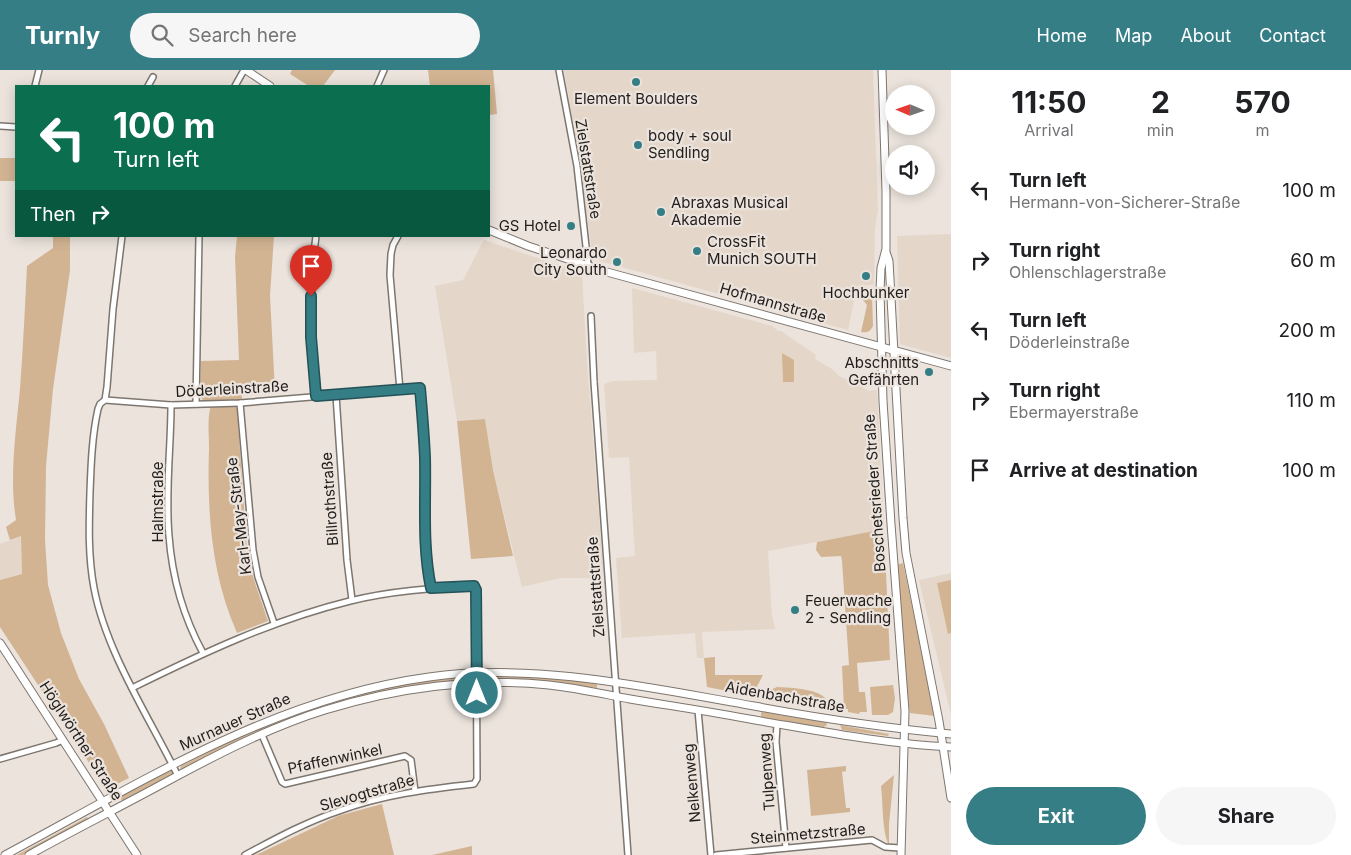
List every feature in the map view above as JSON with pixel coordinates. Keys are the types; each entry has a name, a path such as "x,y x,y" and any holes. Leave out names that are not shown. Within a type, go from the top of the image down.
{"main road":[{"path":"245,70 268,85"},
{"name":"Boschetsrieder Straße","path":"882,70 886,191 886,249 881,268 882,346 889,505 904,729 900,852"},
{"name":"Hofmannstraße","path":"490,230 589,270 882,346 951,366"},
{"name":"Boschetsrieder Straße","path":"886,249 889,260 906,553 951,798"},
{"name":"Höglwörther Straße","path":"0,643 138,855"},
{"name":"Murnauer Straße","path":"5,855 253,726 328,699 430,676 477,674 547,675 615,682"},
{"name":"Aidenbachstraße","path":"615,682 833,720 951,734"},
{"name":"Murnauer Straße","path":"29,855 178,776 262,735 324,710 364,700 439,686 477,684 548,684 617,698"},
{"name":"Aidenbachstraße","path":"617,698 627,698 832,733 904,743 951,747"},
{"path":"752,719 754,706"},
{"path":"832,733 833,720"}],"street":[{"path":"35,85 39,70"},
{"path":"236,85 245,70"},
{"path":"377,85 384,70"},
{"name":"Zielstattstraße","path":"558,70 577,166 589,270"},
{"path":"149,85 153,77"},
{"path":"0,126 15,127"},
{"path":"122,237 105,400 98,409 94,437 89,519 90,559 94,590 103,620 132,688 178,776"},
{"path":"196,404 199,237"},
{"path":"316,237 312,270 311,337 316,396"},
{"path":"397,237 391,254 390,275 400,390"},
{"name":"Zielstattstraße","path":"591,316 593,375 628,855"},
{"name":"Döderleinstraße","path":"105,400 171,405 240,403 420,388 425,458 426,550 431,588"},
{"name":"Billrothstraße","path":"336,395 347,560 352,600"},
{"name":"Karl-May-Straße","path":"240,403 253,550 260,582 274,623"},
{"name":"Halmstraße","path":"171,405 168,503 169,536 175,576 183,605 203,653"},
{"path":"132,688 203,653 274,623 352,600 431,588 474,586 476,590 477,684"},
{"name":"Slevogtstraße","path":"245,855 298,828 339,811 415,791 474,784 477,779 477,684"},
{"name":"Nelkenweg","path":"698,710 712,855"},
{"name":"Tulpenweg","path":"777,724 776,742 786,848"},
{"name":"Pfaffenwinkel","path":"262,735 282,782 285,784 405,756 411,760 415,791"},
{"path":"0,759 63,740"},
{"name":"Steinmetzstraße","path":"716,855 872,840 900,852"}],"shaded area":[{"path":"292,70 335,70 324,85 307,85 290,74"},
{"path":"428,70 493,70 497,114 490,115 490,85 430,85"},
{"path":"564,70 873,70 878,210 875,228 874,285 857,286 848,330 593,259 580,163"},
{"path":"0,158 15,158 15,181 0,181"},
{"path":"951,234 951,358 900,344 897,236"},
{"path":"53,237 70,237 70,270 53,389 46,466 45,540 48,585 61,633 79,679 104,724 129,778 111,787 101,781 0,627 0,580 22,574 21,536 10,540 6,527 16,520 13,471 27,266 53,248"},
{"path":"237,237 274,237 270,296 275,391 242,394 242,400 204,401 200,397 201,361 239,360 235,257"},
{"path":"484,240 582,273 587,364 603,566 602,578 561,578 522,587 493,470 485,419 457,421 435,286 463,280"},
{"path":"632,288 772,326 816,355 815,359 832,369 839,376 869,391 877,390 884,529 768,551 772,615 775,629 702,632 704,658 697,658 695,633 622,638 616,558 635,556 629,457 609,458 604,384 613,381 657,380 656,351 634,353"},
{"path":"867,296 872,296 873,326 868,332 861,332 867,305 863,300"},
{"path":"782,353 794,360 794,382 783,382"},
{"path":"211,405 234,405 237,408 247,549 252,574 268,621 237,633 221,588 212,542 209,496 209,421"},
{"path":"485,419 493,470 513,556 471,559 457,421"},
{"path":"884,529 890,660 857,663 859,692 865,692 867,712 860,712 859,714 848,712 848,709 844,709 842,666 849,665 841,556 821,557 816,550 817,542"},
{"path":"21,536 22,574 0,580 0,544"},
{"path":"903,563 935,716 910,713 904,672 895,565"},
{"path":"951,573 951,715 919,580"},
{"path":"951,580 951,633 948,634 937,583"},
{"path":"715,657 715,675 763,675 752,696 707,687 704,658"},
{"path":"491,676 525,676 597,683 597,688 549,682 490,680"},
{"path":"464,677 466,681 386,691 338,703 180,770 181,766 247,733 302,711 385,687"},
{"path":"893,685 895,698 893,712 888,715 872,715 870,687"},
{"path":"777,687 813,691 825,697 829,710 762,698 768,691"},
{"path":"763,711 826,722 827,725 822,728 761,717"},
{"path":"840,725 889,734 888,736 842,730"},
{"path":"846,766 846,771 842,772 846,808 850,808 850,812 811,816 807,770"},
{"path":"172,771 172,774 122,801 120,797"},
{"path":"894,775 889,845 884,825 881,786"},
{"path":"382,804 394,855 256,855 338,816"},
{"path":"87,817 89,821 23,855 17,855"},
{"path":"472,846 472,855 432,855"}],"place":[{"name":"Element Boulders","path":"636,82"},
{"name":"body + soul Sendling","path":"638,145"},
{"name":"Abraxas Musical Akademie","path":"661,212"},
{"name":"GS Hotel","path":"571,226"},
{"name":"CrossFit Munich SOUTH","path":"697,251"},
{"name":"Leonardo City South","path":"617,262"},
{"name":"Hochbunker","path":"866,276"},
{"name":"Abschnitts Gefährten","path":"929,372"},
{"name":"Feuerwache 2 - Sendling","path":"795,610"}],"route":[{"path":"311,296 311,337 316,396 420,388 425,458 424,514 429,580 431,588 474,586 476,590 477,693"}]}
